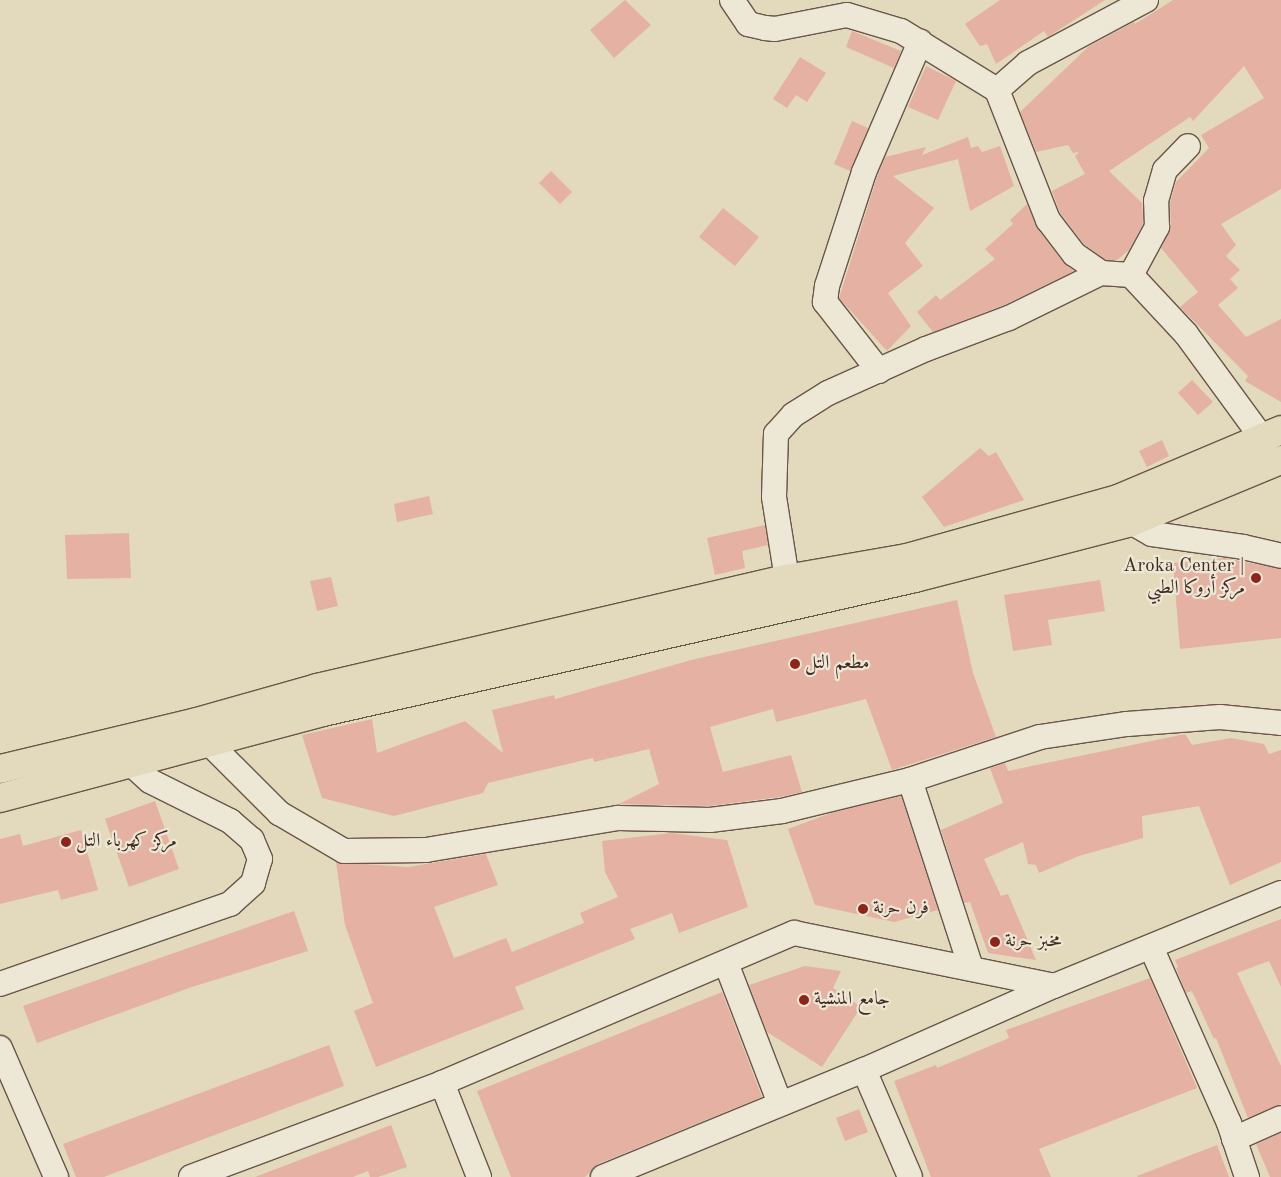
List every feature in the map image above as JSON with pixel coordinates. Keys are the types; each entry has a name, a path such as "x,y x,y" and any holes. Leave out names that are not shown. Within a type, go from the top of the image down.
{"main road":[{"path":"0,769 197,722 317,688 787,579 907,558 1118,498 1271,434"},
{"path":"0,798 130,763 210,744 324,712 915,578 1131,522 1281,460"}],"street":[{"path":"732,0 748,24 775,30 847,15 900,31 997,90 1048,220 1074,254 1101,273"},
{"path":"997,90 1028,63 1146,0"},
{"path":"879,371 826,302 827,286 864,172 920,42"},
{"path":"1131,275 1157,227 1156,200 1165,170 1188,146"},
{"path":"787,579 774,497 776,434 792,415 828,393 926,349 1009,318 1101,273 1131,275 1186,334 1271,434"},
{"path":"1131,522 1152,534 1243,547 1281,556"},
{"path":"210,744 279,813 344,851 426,850 618,818 710,820 782,811 910,780 1040,737 1220,716 1281,723"},
{"path":"0,984 230,904 253,883 260,859 252,840 230,821 150,781 130,763"},
{"path":"910,780 971,968"},
{"path":"603,1177 864,1070 1054,986 1281,893"},
{"path":"190,1177 232,1170 442,1084 726,964 794,933 1054,986"},
{"path":"1151,947 1234,1139 1247,1177"},
{"path":"726,964 780,1104"},
{"path":"0,1048 56,1177"},
{"path":"864,1070 910,1177"},
{"path":"442,1084 480,1177"},
{"path":"1234,1139 1281,1118"}],"building":[{"path":"625,0 651,25 614,58 590,30"},
{"path":"1000,0 1105,0 1048,37 1044,31 996,64 987,44 980,46 965,24"},
{"path":"1173,0 1281,0 1281,189 1221,224 1236,245 1226,256 1240,270 1230,279 1238,288 1218,305 1246,337 1281,319 1281,402 1245,381 1248,376 1180,307 1198,292 1161,248 1171,227 1170,203 1176,182 1209,148 1201,135 1264,98 1244,66 1193,121 1190,117 1109,171 1142,203 1143,224 1129,250 1117,260 1106,260 1084,244 1060,213 1052,191 1085,174 1075,156 1079,152 1073,153 1068,145 1036,152 1020,112 1088,47 1134,22 1135,24"},
{"path":"852,31 901,51 894,68 846,47"},
{"path":"800,57 826,73 807,102 796,95 787,108 773,99"},
{"path":"926,66 956,81 938,120 908,107"},
{"path":"852,121 868,128 850,171 834,164"},
{"path":"968,137 971,148 978,146 982,152 1000,146 1014,186 970,211 958,159 893,176 934,208 905,243 923,266 888,293 911,326 887,351 839,298 877,177 885,157 926,147 922,155"},
{"path":"551,171 572,192 560,204 539,183"},
{"path":"1027,204 1037,228 1063,262 1074,271 1004,305 933,332 917,312 936,295 940,300 995,259 985,249 1013,224 1010,220"},
{"path":"723,208 759,237 735,266 699,237"},
{"path":"1192,380 1213,402 1198,415 1178,393"},
{"path":"1162,440 1169,456 1147,467 1139,451"},
{"path":"980,448 989,456 996,452 1024,500 944,527 922,497"},
{"path":"429,496 433,514 397,522 394,504"},
{"path":"765,525 768,545 742,551 745,568 715,575 707,538"},
{"path":"129,533 131,578 67,579 65,535"},
{"path":"1225,558 1281,569 1281,638 1180,649 1173,563"},
{"path":"331,577 338,606 317,611 310,581"},
{"path":"1100,580 1105,611 1048,620 1052,645 1013,651 1004,595"},
{"path":"957,600 973,673 996,737 892,770 866,699 776,722 773,709 710,727 723,772 791,755 802,792 780,797 709,806 619,804 659,784 649,749 594,762 593,758 488,783 483,793 394,816 322,798 302,735 372,719 377,753 465,721 503,753 492,710 554,695 555,699 691,660"},
{"path":"1185,734 1192,745 1231,738 1264,744 1269,754 1281,750 1281,862 1230,885 1199,806 1142,816 1143,838 1079,856 1039,873 1036,865 1028,864 1023,842 984,859 1001,896 1008,894 1036,960 988,953 970,902 964,903 941,830 1003,803 990,768 1005,763 1008,771"},
{"path":"901,796 938,910 894,922 815,905 788,829 834,812"},
{"path":"155,801 179,869 129,887 105,819"},
{"path":"81,830 98,890 61,900 58,890 0,904 0,839 20,834 23,846"},
{"path":"671,833 727,840 748,907 679,933 672,913 630,929 635,939 515,987 524,1009 376,1067 354,1011 373,1003 345,925 336,862 408,867 486,854 498,885 434,907 454,958 506,938 512,952 584,923 580,913 618,897 605,872 602,841"},
{"path":"294,911 308,951 192,987 37,1043 23,1006"},
{"path":"1281,919 1281,987 1269,961 1237,973 1281,1066 1281,1104 1248,1118 1216,1038 1214,1039 1192,991 1186,993 1176,968 1178,967 1175,960"},
{"path":"805,966 841,971 833,988 861,1007 822,1067 767,1032 749,985"},
{"path":"1150,978 1197,1088 1039,1149 1051,1177 931,1177 894,1081 936,1065 937,1068 1009,1038 1006,1030"},
{"path":"722,992 762,1097 598,1164 585,1177 511,1177 477,1091"},
{"path":"329,1045 344,1086 104,1177 76,1177 63,1144"},
{"path":"859,1109 868,1132 845,1141 836,1118"},
{"path":"391,1125 407,1167 378,1177 370,1177 368,1171 353,1177 255,1177"},
{"path":"1281,1133 1281,1177 1270,1177 1256,1144"},
{"path":"1217,1145 1229,1177 1137,1176"}],"place":[{"name":"Aroka Center | مركز أروكا الطبي","path":"1256,578"},
{"name":"مطعم التل","path":"795,664"},
{"name":"مركز كهرباء التل","path":"66,842"},
{"name":"فرن حرنة","path":"863,909"},
{"name":"مخبز حرنة","path":"995,942"},
{"name":"جامع المنشية","path":"804,1000"}]}
